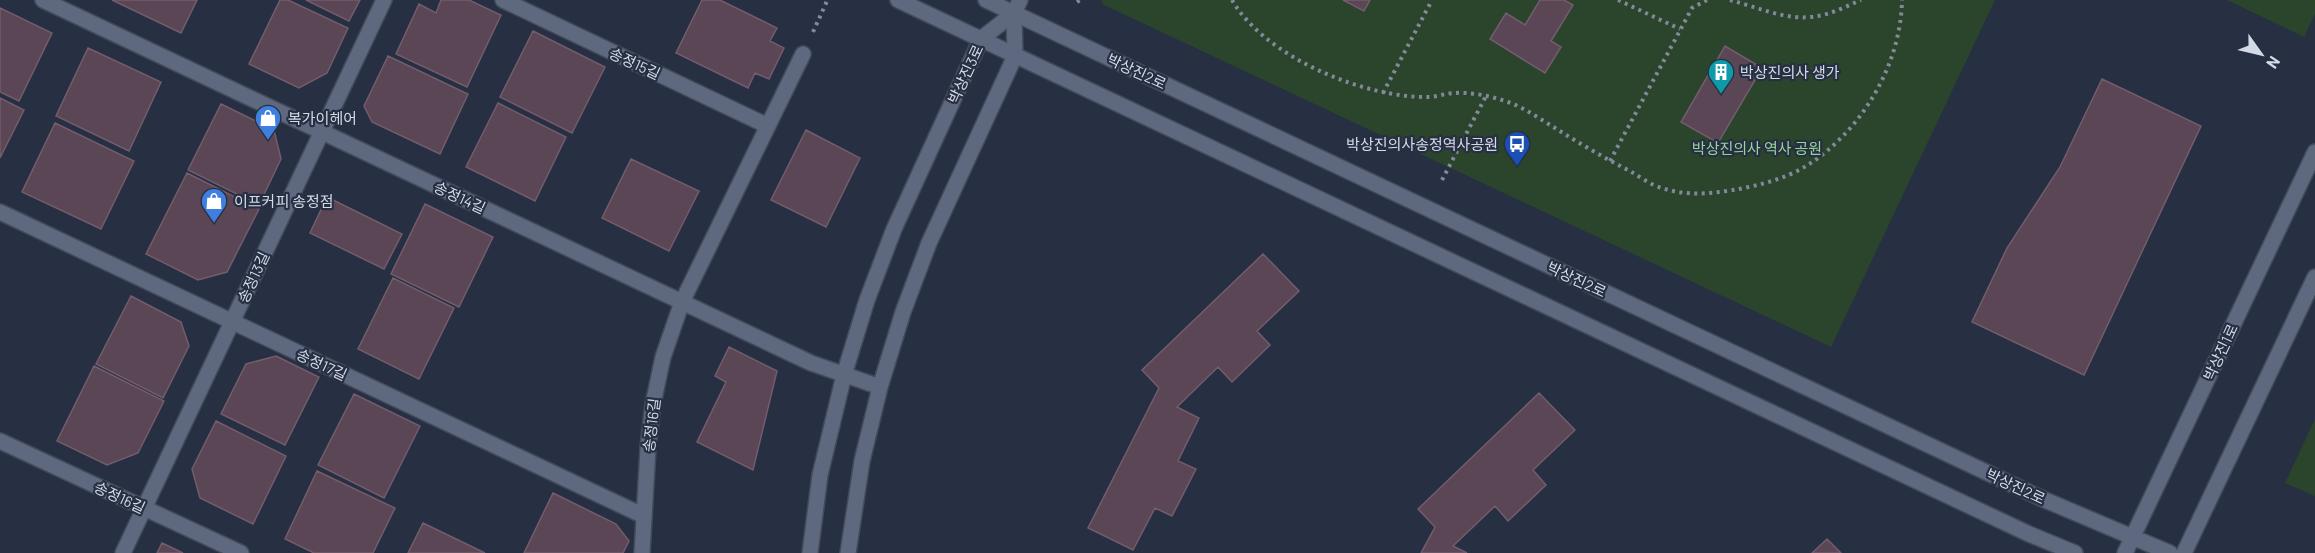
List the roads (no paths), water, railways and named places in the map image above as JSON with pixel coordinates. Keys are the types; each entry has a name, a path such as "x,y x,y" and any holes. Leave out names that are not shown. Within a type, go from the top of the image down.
{"street":[{"name":"송정14길","path":"43,0 811,363 880,387"},
{"name":"송정13길","path":"123,553 384,0"},
{"name":"송정15길","path":"503,0 768,126"},
{"path":"898,0 2029,534 2075,553"},
{"name":"박상진2로","path":"986,0 1017,7 2045,500 2170,553"},
{"path":"848,553 858,482 880,387 903,312 929,243 1015,56 1017,7"},
{"name":"박상진3로","path":"810,553 820,475 844,375 867,300 894,229 981,39 1017,7"},
{"path":"682,302 803,54"},
{"name":"박상진1로","path":"2125,553 2315,152"},
{"name":"송정17길","path":"0,212 644,516"},
{"path":"2184,553 2315,277"},
{"name":"송정16길","path":"642,553 653,404 663,357 682,302"},
{"name":"송정16길","path":"0,441 241,553"}],"place":[{"name":"박상진의사 생가","path":"1721,95"},
{"name":"복가이헤어","path":"268,141"},
{"name":"박상진의사송정역사공원","path":"1517,167"},
{"name":"이프커피 송정점","path":"214,224"}],"park label":[{"name":"박상진의사 역사 공원","path":"1757,148"}]}
